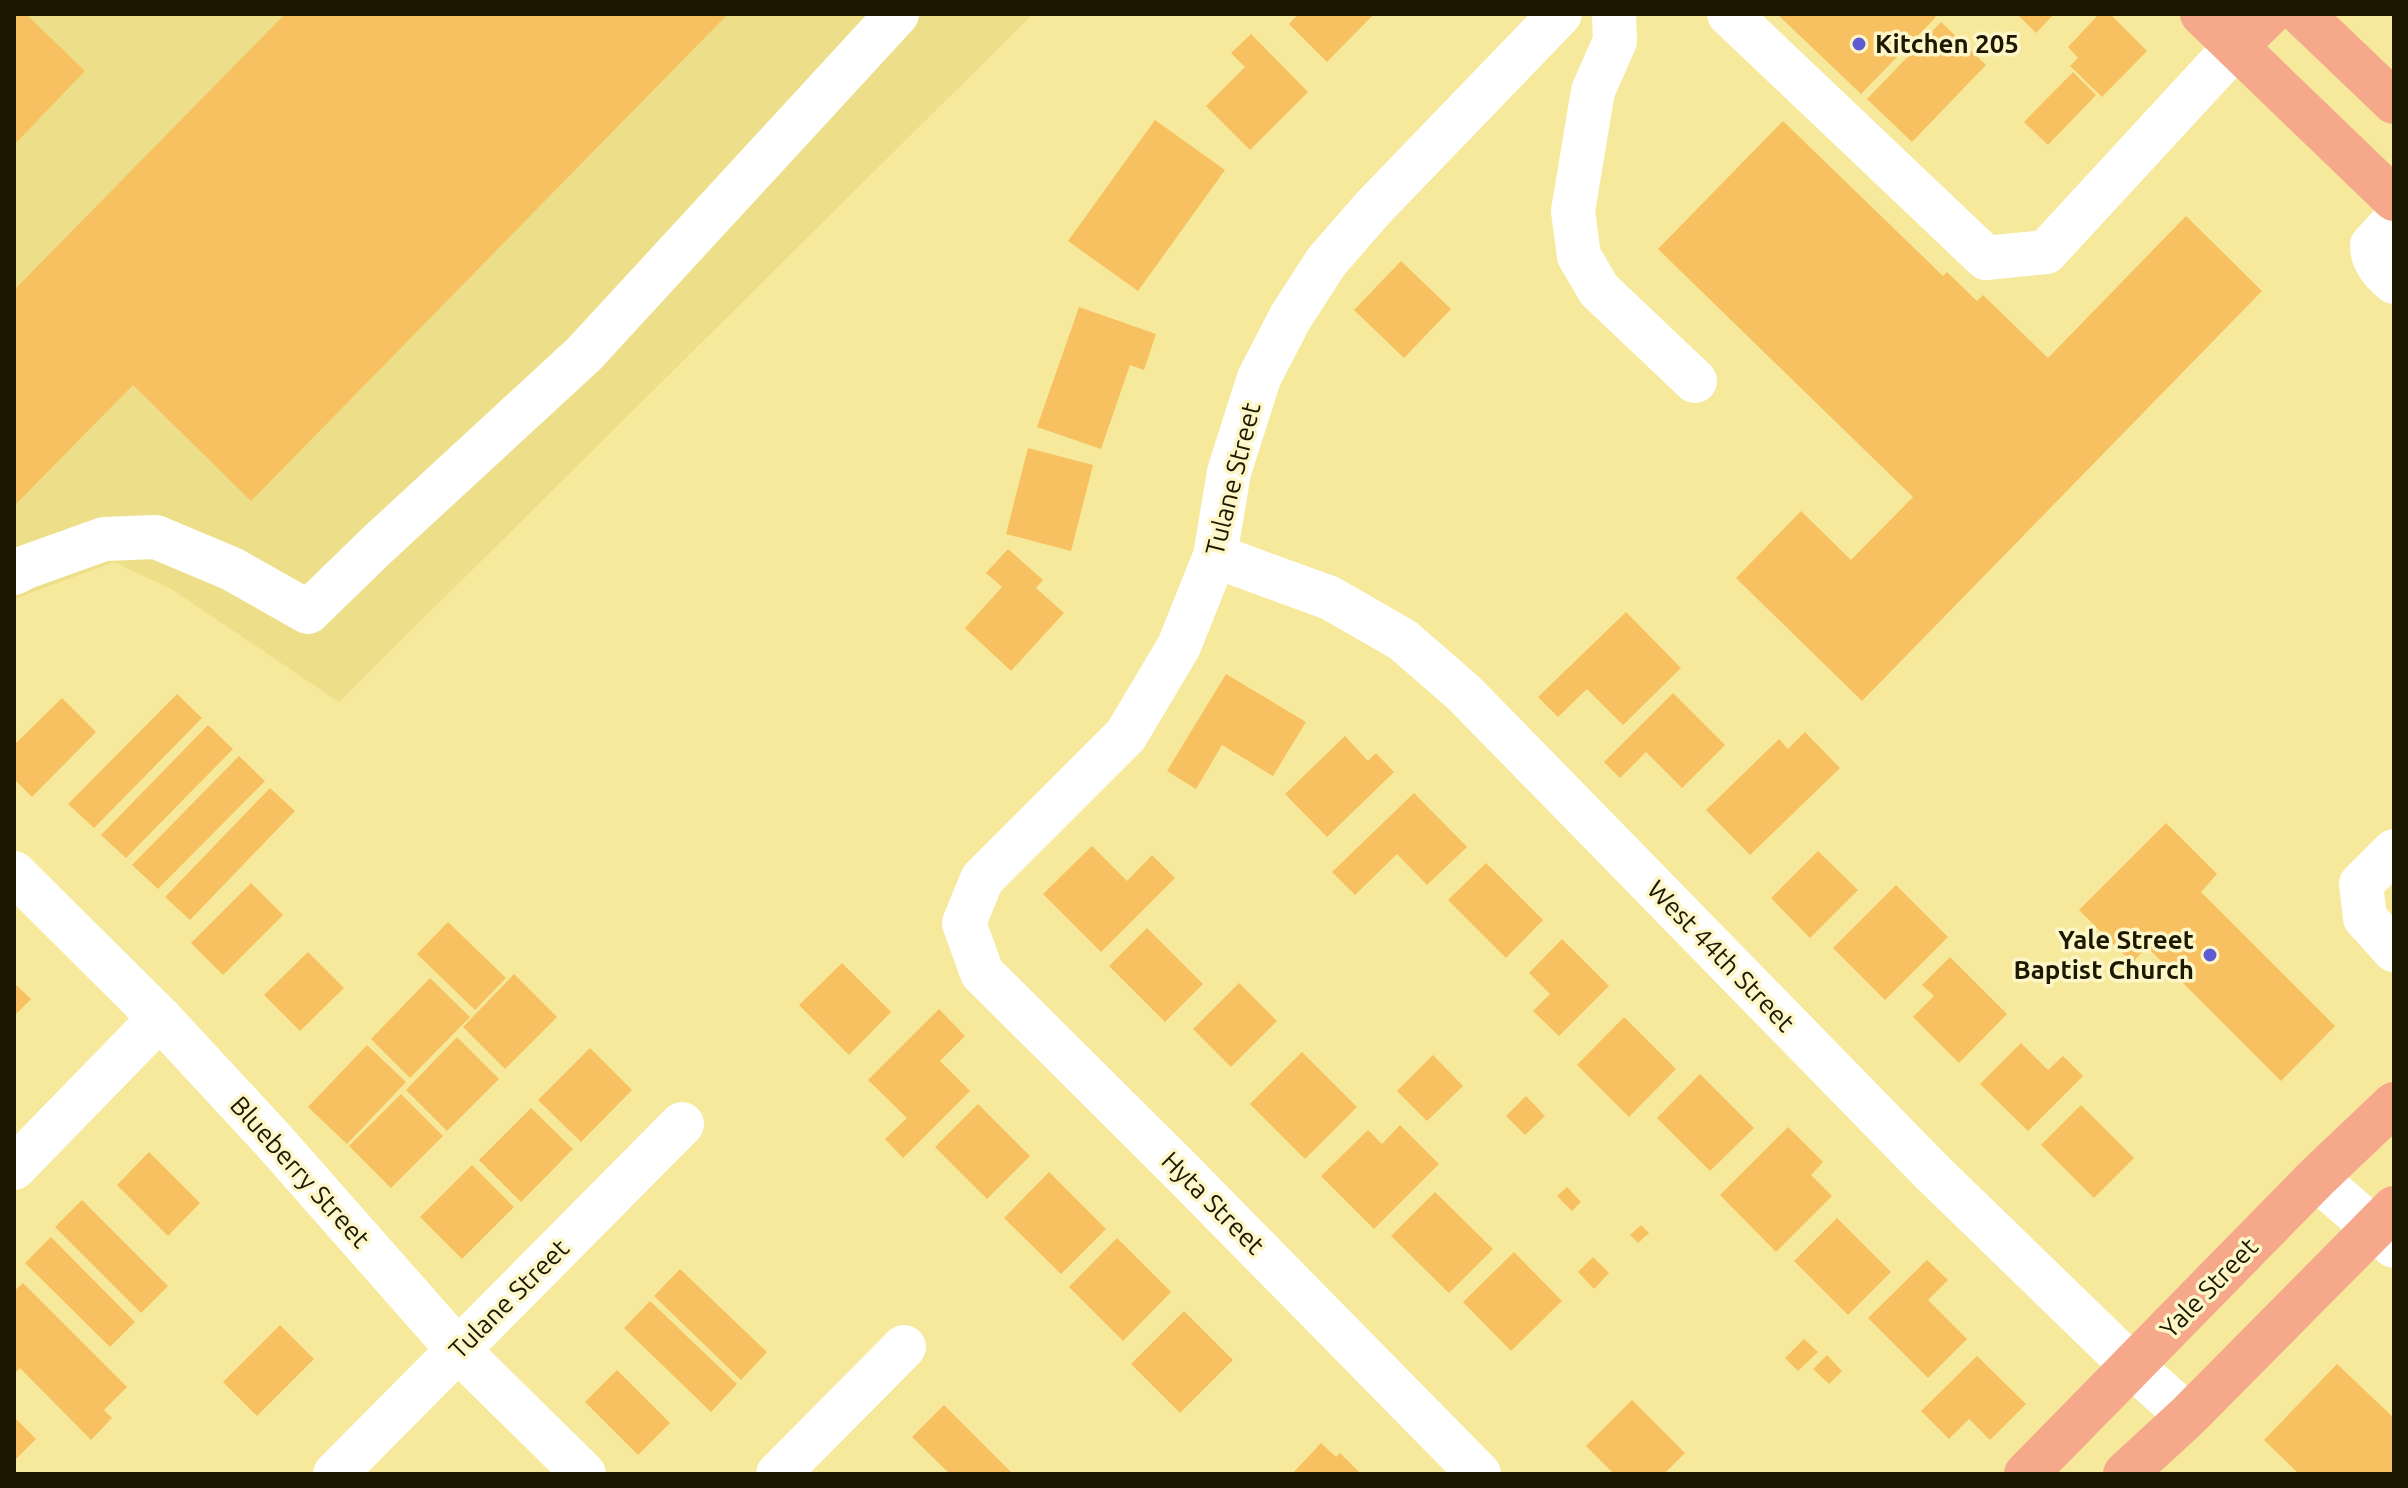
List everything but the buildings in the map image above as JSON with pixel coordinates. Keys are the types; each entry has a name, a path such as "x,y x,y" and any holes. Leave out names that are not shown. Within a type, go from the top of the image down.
{"main road":[{"path":"2202,14 2394,199"},
{"path":"2236,46 2269,14"},
{"path":"2302,14 2394,102"},
{"name":"Yale Street","path":"2026,1474 2316,1178 2394,1104"},
{"path":"2125,1474 2388,1227"}],"street":[{"path":"14,573 104,539 156,537 232,569 308,612 584,354 897,14"},
{"name":"Tulane Street","path":"964,923 982,879 1126,735 1179,646 1215,556 1229,472 1259,378 1290,318 1326,262 1373,208 1560,14"},
{"path":"1614,14 1615,41 1593,91 1573,211 1579,256 1599,290 1695,381"},
{"path":"1729,14 1986,258 2046,252 2236,46"},
{"path":"2394,221 2372,245 2372,256 2384,274 2394,282"},
{"name":"West 44th Street","path":"1215,556 1330,598 1403,640 1465,694 1934,1174 2132,1366 2188,1416"},
{"path":"2394,851 2361,884 2365,918 2394,950"},
{"name":"Blueberry Street","path":"14,873 160,1018 273,1140 458,1350 584,1474"},
{"name":"Hyta Street","path":"964,923 982,973 1479,1474"},
{"path":"14,1168 160,1018"},
{"name":"Tulane Street","path":"335,1474 682,1124"},
{"path":"2316,1178 2388,1227"},
{"path":"778,1474 904,1347"}],"shaded area":[{"path":"14,14 1033,14 339,702 171,589 114,562 14,599"}],"place":[{"name":"Kitchen 205","path":"1859,44"},
{"name":"Yale Street Baptist Church","path":"2210,955"}]}
